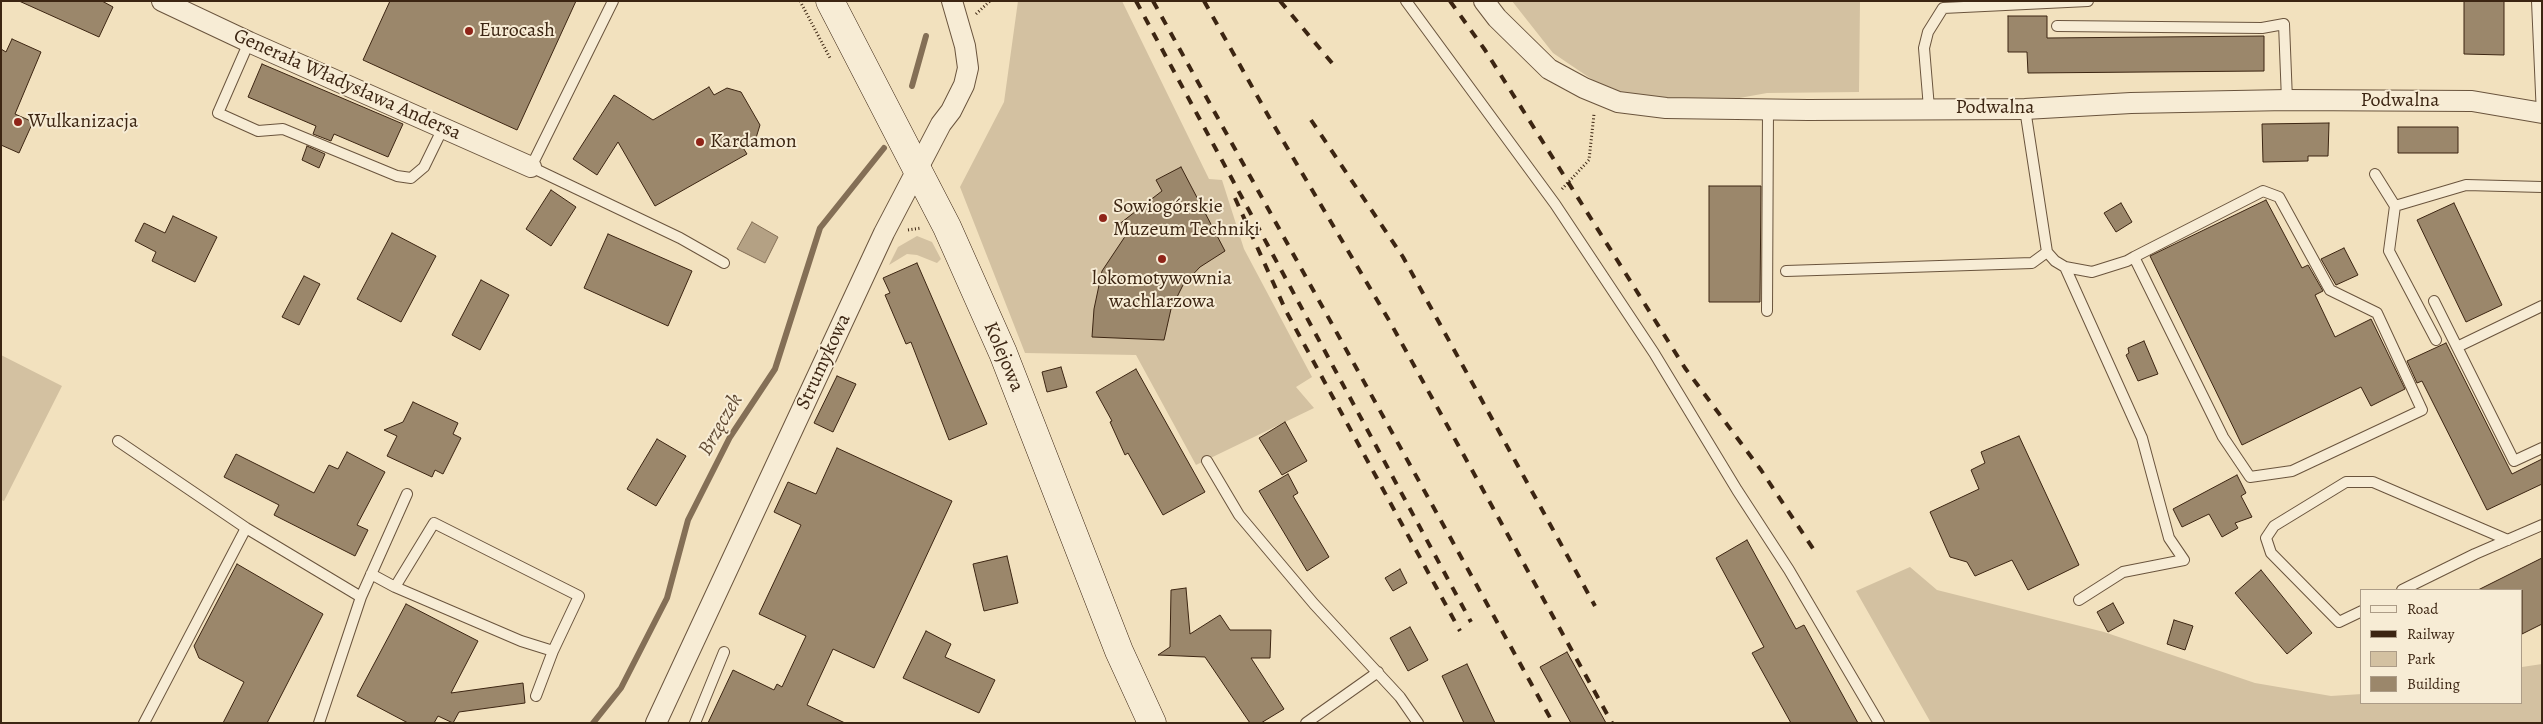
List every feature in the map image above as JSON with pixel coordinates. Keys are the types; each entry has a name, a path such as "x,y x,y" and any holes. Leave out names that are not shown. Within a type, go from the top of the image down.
{"street":[{"name":"Generała Władysława Andersa","path":"162,1 249,42 531,167"},
{"name":"Kolejowa","path":"830,1 947,227 1003,353 1119,651 1152,723"},
{"name":"Strumykowa","path":"656,723 884,233 941,124 959,96 968,68 959,19 952,1"},
{"name":"Podwalna","path":"1484,1 1497,18 1550,69 1596,93 1618,102 1666,108 1768,110 2025,109 2131,103 2287,100 2472,101 2542,113"}],"lane":[{"path":"613,1 531,167 683,234 724,263"},
{"path":"1406,1 1551,200 1654,353 1737,490 1789,570 1879,723"},
{"path":"1929,108 1924,48 1928,32 1943,8 2088,1"},
{"path":"2537,1 2542,117"},
{"path":"2057,26 2262,28 2284,24 2287,100"},
{"path":"249,42 218,113 258,130 283,130 397,176 411,178 424,168 443,128"},
{"path":"2025,109 2047,252 2054,262 2065,267 2092,272 2134,257 2263,191 2279,197 2330,290 2377,313 2422,410 2292,471 2250,477 2223,438 2134,257"},
{"path":"1767,312 1768,110"},
{"path":"2375,174 2395,206 2389,251 2436,340"},
{"path":"2395,206 2466,185 2542,187"},
{"path":"1786,271 2032,263 2047,252"},
{"path":"2065,267 2142,438 2169,538 2184,560 2123,572 2079,600"},
{"path":"2434,301 2514,461 2542,448"},
{"path":"2457,347 2542,306"},
{"path":"118,440 246,528 361,597"},
{"path":"1207,461 1239,515 1314,604 1400,697 1418,723"},
{"path":"2360,612 2339,622 2271,553 2266,538 2274,526 2346,482 2373,482 2508,540"},
{"path":"319,723 361,597 407,494"},
{"path":"395,587 434,524 579,596 553,651 536,696"},
{"path":"2404,589 2542,525"},
{"path":"144,723 246,528"},
{"path":"371,574 395,587 521,641 553,651"},
{"path":"695,723 724,652"},
{"path":"1306,723 1378,672"}],"path":[{"path":"800,1 834,66"},
{"path":"970,20 991,2"},
{"path":"1551,200 1589,160 1596,93"}],"green space":[{"name":"Sowiogórskie Muzeum Techniki","path":"1018,1 1122,1 1209,179 1222,180 1244,249 1312,377 1296,387 1314,408 1196,465 1136,355 1025,353 960,187 1004,102"},
{"path":"1512,1 1860,1 1859,92 1767,93 1690,107 1634,99 1606,89 1553,53"},
{"path":"917,236 932,242 941,259 937,263 917,255 907,254 889,265 898,247"},
{"path":"1,355 62,386 4,501 1,500"},
{"path":"1910,567 1937,590 2104,632 2255,683 2331,696 2360,694 2360,704 2523,704 2523,667 2542,664 2542,723 1931,723 1856,591"}],"shaded area":[{"path":"752,222 778,237 765,263 737,249"}],"building":[{"path":"19,1 102,1 113,7 99,37"},
{"name":"Eurocash","path":"390,1 576,1 517,130 363,60"},
{"path":"2464,1 2504,1 2504,55 2464,54"},
{"path":"2008,16 2047,16 2047,38 2264,36 2264,71 2028,73 2027,52 2008,52"},
{"path":"12,39 41,52 15,114 33,122 19,153 1,145 1,49 6,52"},
{"path":"262,64 403,124 388,157 334,134 331,141 313,134 316,126 248,97"},
{"name":"Kardamon","path":"709,87 714,95 727,88 741,92 760,125 756,138 742,146 747,154 655,206 618,142 597,175 573,159 614,95 653,120"},
{"path":"2329,123 2328,156 2308,156 2308,161 2263,162 2262,124"},
{"path":"2398,127 2458,127 2458,153 2398,153"},
{"path":"307,146 325,154 319,168 302,160"},
{"name":"lokomotywownia wachlarzowa","path":"1181,167 1225,251 1200,267 1183,285 1171,309 1164,340 1092,337 1094,309 1102,271 1126,235 1118,225 1162,191 1156,180"},
{"path":"1709,186 1761,186 1760,302 1709,302"},
{"path":"551,190 576,207 551,246 526,229"},
{"path":"2266,200 2302,268 2308,265 2323,291 2315,295 2335,337 2371,319 2405,389 2371,406 2361,387 2242,445 2150,256"},
{"path":"2121,203 2132,222 2116,232 2104,213"},
{"path":"2454,203 2502,305 2466,322 2417,220"},
{"path":"173,216 217,237 195,282 152,261 156,252 135,241 144,223 165,233"},
{"path":"392,233 436,256 401,322 357,299"},
{"path":"608,234 692,271 668,326 584,288"},
{"path":"2344,248 2358,275 2336,285 2321,259"},
{"path":"917,263 987,424 949,440 911,342 906,344 885,295 890,293 883,278"},
{"path":"304,276 320,284 299,325 282,317"},
{"path":"481,280 509,295 480,350 452,335"},
{"path":"2144,341 2158,374 2138,381 2126,355 2129,353 2128,348"},
{"path":"2446,343 2512,474 2542,459 2542,484 2487,510 2422,381 2417,383 2407,361"},
{"path":"1061,367 1067,387 1047,392 1042,372"},
{"path":"1136,369 1205,492 1163,515 1128,453 1125,455 1110,422 1112,421 1096,392"},
{"path":"837,376 856,384 833,432 814,423"},
{"path":"413,402 458,423 453,434 461,438 443,474 435,470 432,477 387,456 397,436 384,430 403,422"},
{"path":"1285,422 1307,461 1282,475 1259,438"},
{"path":"2019,436 2079,565 2028,590 2012,560 1975,576 1967,562 1950,557 1930,512 1979,489 1971,470 1985,463 1981,452"},
{"path":"657,439 686,456 656,506 627,489"},
{"path":"837,448 952,501 874,668 833,649 807,705 845,723 708,723 733,670 774,690 777,684 782,687 806,636 759,614 801,525 774,512 788,482 816,494"},
{"path":"347,452 385,472 357,525 368,530 355,556 274,515 279,505 224,477 236,454 314,493 329,465 338,469"},
{"path":"1288,474 1298,493 1293,496 1329,557 1307,571 1259,491"},
{"path":"2237,475 2246,493 2241,496 2252,517 2235,523 2238,528 2222,537 2209,514 2182,527 2173,509"},
{"path":"1747,540 1796,629 1804,625 1858,723 1791,723 1752,653 1764,647 1716,558"},
{"path":"1007,556 1018,603 984,611 973,564"},
{"path":"2542,558 2542,624 2523,634 2523,589 2480,589"},
{"path":"237,564 323,614 267,723 223,723 244,682 199,658 194,646"},
{"path":"1400,569 1407,583 1393,591 1385,578"},
{"path":"2261,570 2312,633 2287,654 2235,593"},
{"path":"1186,588 1190,634 1220,615 1230,630 1271,630 1270,658 1251,658 1284,709 1261,723 1250,723 1205,657 1158,655 1170,647 1171,590"},
{"path":"2113,603 2124,623 2108,632 2097,612"},
{"path":"406,604 478,641 451,693 523,683 525,703 459,712 453,723 438,716 434,723 408,723 357,696"},
{"path":"2174,620 2193,626 2185,650 2167,644"},
{"path":"1410,627 1428,660 1408,671 1390,638"},
{"path":"926,631 951,644 945,657 995,680 979,713 903,678"},
{"path":"1567,652 1606,723 1571,723 1540,667"},
{"path":"1467,664 1495,723 1464,723 1442,676"}],"waterway":[{"name":"Brzęczek","path":"912,86 926,36"},
{"name":"Brzęczek","path":"593,723 621,688 667,598 688,520 730,437 775,369 820,228 884,148"}],"railway":[{"path":"1136,1 1471,622"},
{"path":"1153,1 1553,723"},
{"path":"1204,1 1269,117 1390,322 1612,723"},
{"path":"1280,1 1332,63"},
{"path":"1450,1 1485,50 1685,368 1761,470 1814,550"},
{"path":"1311,120 1403,257 1595,606"},
{"path":"1235,198 1286,311 1460,631"}],"place":[{"name":"Eurocash","path":"469,31"},
{"name":"Wulkanizacja","path":"18,122"},
{"name":"Kardamon","path":"700,142"},
{"name":"Sowiogórskie Muzeum Techniki","path":"1103,218"},
{"name":"lokomotywownia wachlarzowa","path":"1162,259"}]}
